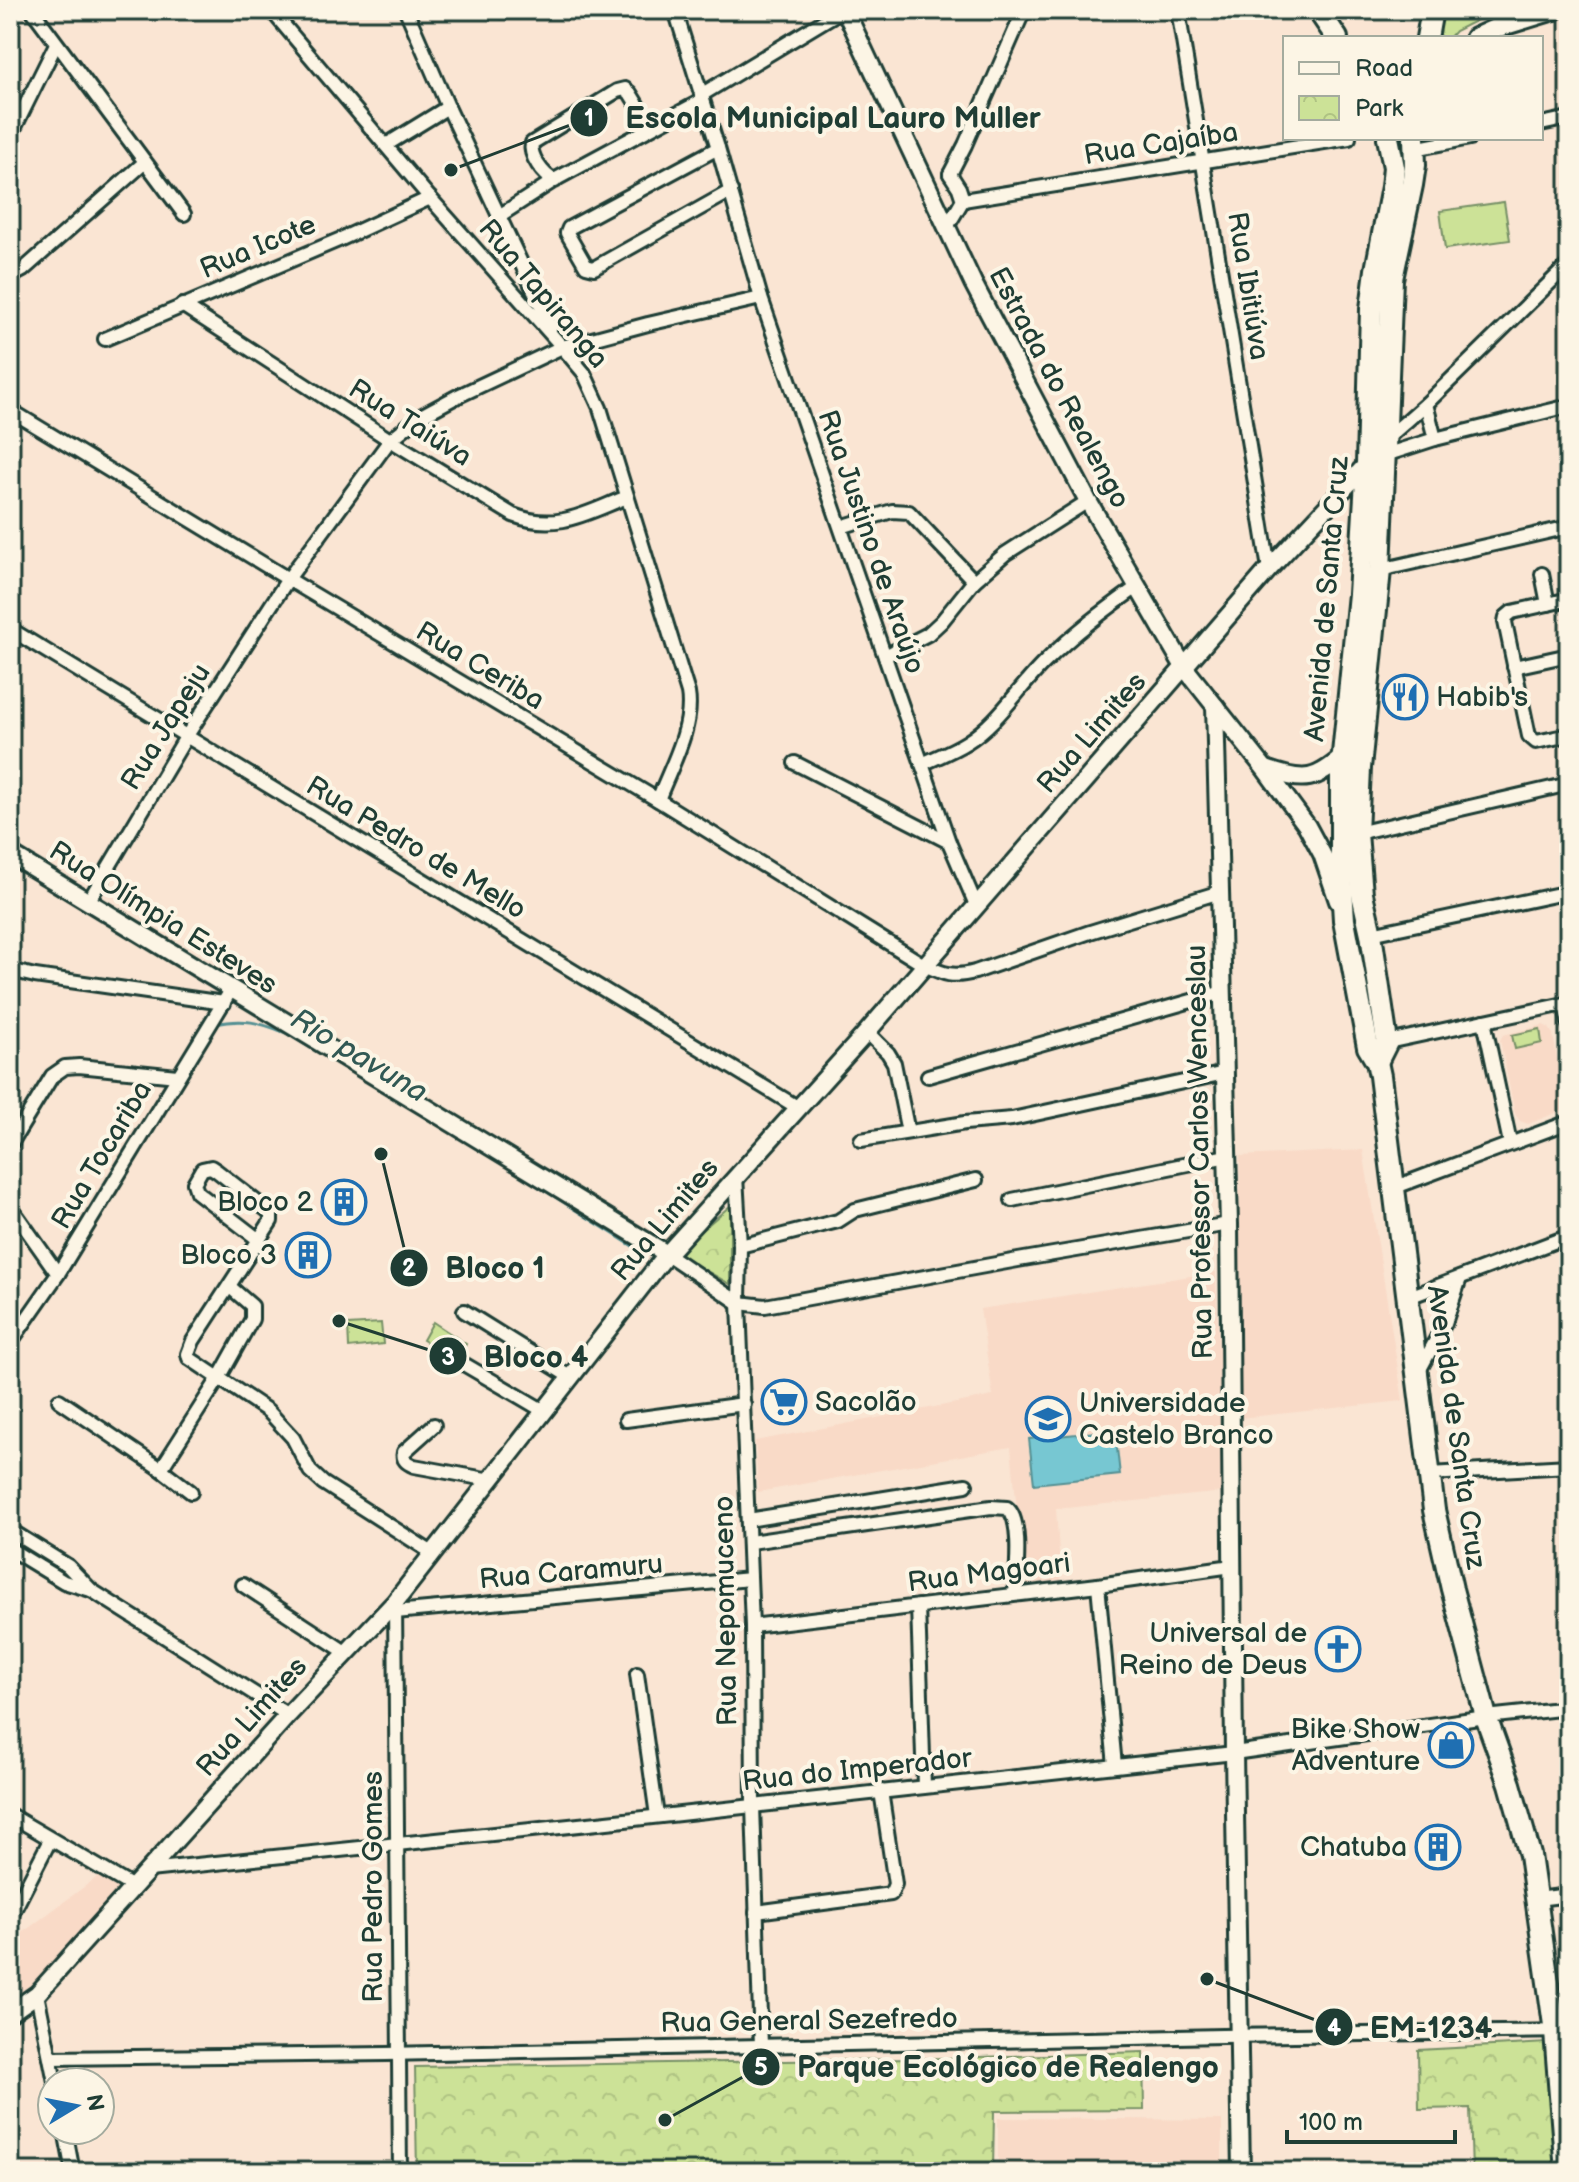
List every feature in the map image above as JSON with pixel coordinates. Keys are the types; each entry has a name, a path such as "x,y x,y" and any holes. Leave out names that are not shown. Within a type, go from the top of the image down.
{"main road":[{"path":"1318,10 1336,36"},
{"path":"1427,36 1432,10"},
{"path":"1479,36 1554,10"},
{"name":"Avenida de Santa Cruz","path":"1389,140 1393,177 1371,309 1379,453 1380,570 1357,833 1360,877 1371,934 1377,1050 1434,1510 1486,1717 1526,1837 1562,2032 1566,2172"},
{"name":"Avenida de Santa Cruz","path":"1377,1050 1344,920 1342,757 1359,594 1379,453 1392,279 1412,185 1414,144"}],"street":[{"path":"32,10 184,214"},
{"name":"Rua Tapiranga","path":"271,10 430,198 560,344 591,386 690,705 689,719 658,800"},
{"path":"406,10 448,107 560,344"},
{"name":"Rua Justino de Araújo","path":"675,10 761,298 949,842 976,905"},
{"path":"499,216 702,98 843,10"},
{"name":"Estrada do Realengo","path":"843,10 973,283 1088,501 1184,667 1265,769 1316,841 1344,920"},
{"path":"950,174 1024,10"},
{"name":"Rua Ibitiúva","path":"1178,10 1269,569"},
{"path":"10,137 56,44"},
{"path":"555,181 547,177 532,154 532,143 617,91 625,89 630,93 651,127"},
{"path":"386,145 448,107"},
{"path":"1543,124 1569,118"},
{"name":"Rua Cajaíba","path":"963,200 1337,140"},
{"path":"1414,144 1451,140"},
{"path":"718,148 569,228 567,233 586,266 591,269 731,191"},
{"path":"10,277 23,270 145,162"},
{"path":"923,177 950,174"},
{"path":"947,227 963,200 950,174"},
{"name":"Rua Icote","path":"105,339 430,198"},
{"name":"Rua Limites","path":"10,2013 37,1994 288,1715 395,1607 667,1254 867,1032 1269,569 1426,404 1569,264"},
{"name":"Rua Japeju","path":"88,902 186,737 288,579 390,440 419,417 560,344 761,298"},
{"name":"Rua Taiúva","path":"182,305 390,440 513,515 546,523 565,521 627,497"},
{"path":"1426,404 1435,439"},
{"path":"1379,453 1569,406"},
{"name":"Rua Ceriba","path":"10,410 658,800 924,965 948,975 960,976 1003,963 1090,932 1220,892"},
{"path":"885,656 928,634 974,581 1016,546 1088,501"},
{"path":"841,527 892,511 909,512 974,581"},
{"path":"1380,570 1569,527"},
{"path":"1542,574 1548,604"},
{"path":"922,764 966,743 980,732 1069,639 1137,587"},
{"path":"1569,599 1512,612 1505,622 1527,730 1532,740 1569,735"},
{"name":"Rua Pedro de Mello","path":"10,629 797,1107"},
{"path":"1514,667 1569,655"},
{"name":"Rua Professor Carlos Wenceslau","path":"1215,706 1229,1224 1241,2172"},
{"path":"1265,769 1300,779 1314,776 1329,769 1364,735"},
{"path":"1217,758 1229,741 1245,744"},
{"path":"795,763 949,842"},
{"path":"1357,833 1569,784"},
{"name":"Rua Olímpia Esteves","path":"10,854 228,996 667,1254 739,1303"},
{"path":"1371,934 1569,892"},
{"path":"10,970 35,976 228,996"},
{"path":"928,1076 1223,992"},
{"name":"Rua Tocariba","path":"10,1343 58,1274 228,996"},
{"path":"1377,1050 1484,1021 1567,1004 1569,1025"},
{"path":"1484,1021 1510,1143"},
{"path":"867,1032 894,1063 908,1132"},
{"path":"10,1145 52,1076 65,1067 177,1076"},
{"path":"861,1140 1012,1119 1225,1073"},
{"path":"1393,1188 1569,1122"},
{"path":"1012,1200 1227,1156"},
{"path":"259,1240 197,1192 194,1183 202,1169 211,1167 217,1171 271,1214 271,1221 230,1287 193,1341 188,1354 191,1361 268,1411 293,1438 310,1471 323,1483 434,1554"},
{"name":"Rua Nepomuceno","path":"736,1176 750,1542 753,1806 761,2046"},
{"path":"740,1246 838,1221 855,1210 976,1180"},
{"path":"10,1206 58,1274"},
{"path":"739,1303 776,1305 1229,1224"},
{"path":"1409,1297 1569,1236"},
{"path":"1418,1374 1445,1323 1460,1278"},
{"path":"161,1469 252,1319 252,1306 230,1287"},
{"path":"464,1311 570,1377"},
{"path":"462,1363 544,1411"},
{"path":"59,1400 191,1492"},
{"path":"626,1420 744,1404"},
{"path":"434,1425 404,1452 406,1463 486,1487"},
{"path":"1430,1474 1569,1466"},
{"path":"748,1516 966,1485"},
{"name":"Rua Magoari","path":"750,1542 991,1507 1007,1508 1014,1515 1017,1543 1015,1594"},
{"path":"10,1530 288,1715"},
{"path":"10,1549 64,1582 84,1582"},
{"name":"Rua Magoari","path":"752,1626 1232,1566"},
{"name":"Rua Caramuru","path":"395,1607 750,1579"},
{"path":"243,1585 347,1653"},
{"path":"1098,1585 1115,1766"},
{"path":"918,1606 924,1786"},
{"name":"Rua Pedro Gomes","path":"395,1607 400,2172"},
{"path":"637,1674 657,1816"},
{"name":"Rua do Imperador","path":"149,1870 1234,1753 1569,1708"},
{"path":"756,1912 891,1894 895,1884 881,1791"},
{"path":"10,1815 133,1887"},
{"path":"10,1918 50,1840"},
{"path":"1537,1899 1569,1895"},
{"path":"37,1994 52,2066"},
{"name":"Rua General Sezefredo","path":"50,2058 398,2054 1239,2035 1562,2032"},
{"path":"68,2146 73,2172"}],"shaded area":[{"path":"1543,1025 1553,1034 1565,1107 1528,1124 1520,1121 1515,1114 1500,1040 1503,1035"},
{"name":"Universidade Castelo Branco","path":"1363,1150 1403,1401 1239,1418 1240,1156"},
{"name":"Universidade Castelo Branco","path":"1216,1272 1224,1492 1056,1509 1061,1580 1024,1585 1011,1447 758,1492 755,1441 993,1396 980,1309"},
{"path":"100,1875 120,1889 34,1983 10,2003 10,1942"},
{"path":"998,2118 1222,2120 1222,2172 998,2172"}],"green space":[{"path":"1443,10 1497,10 1451,36 1437,36"},
{"path":"1504,202 1510,240 1445,249 1440,211"},
{"path":"1540,1029 1542,1043 1515,1049 1512,1035"},
{"path":"730,1206 730,1284 675,1253"},
{"path":"433,1322 466,1344 457,1360 423,1340"},
{"path":"381,1323 383,1344 349,1348 348,1325"},
{"path":"1547,2043 1557,2172 1472,2172 1470,2108 1419,2109 1418,2050"},
{"path":"1143,2052 1144,2110 994,2111 993,2172 417,2172 415,2067"}],"water":[{"path":"1115,1430 1120,1475 1034,1484 1029,1439"}],"waterway":[{"name":"Rio pavuna","path":"215,1024 251,1022 286,1033 639,1250"}],"place":[{"name":"Escola Municipal Lauro Muller","path":"451,170"},
{"name":"Habib's","path":"1405,697"},
{"name":"Bloco 1","path":"381,1154"},
{"name":"Bloco 2","path":"344,1202"},
{"name":"Bloco 3","path":"308,1255"},
{"name":"Bloco 4","path":"339,1321"},
{"name":"Sacolão","path":"784,1402"},
{"name":"Universidade Castelo Branco","path":"1048,1419"},
{"name":"Universal de Reino de Deus","path":"1338,1649"},
{"name":"Bike Show Adventure","path":"1451,1745"},
{"name":"Chatuba","path":"1438,1847"},
{"name":"EM-1234","path":"1207,1979"},
{"name":"Parque Ecológico de Realengo","path":"665,2120"}]}
